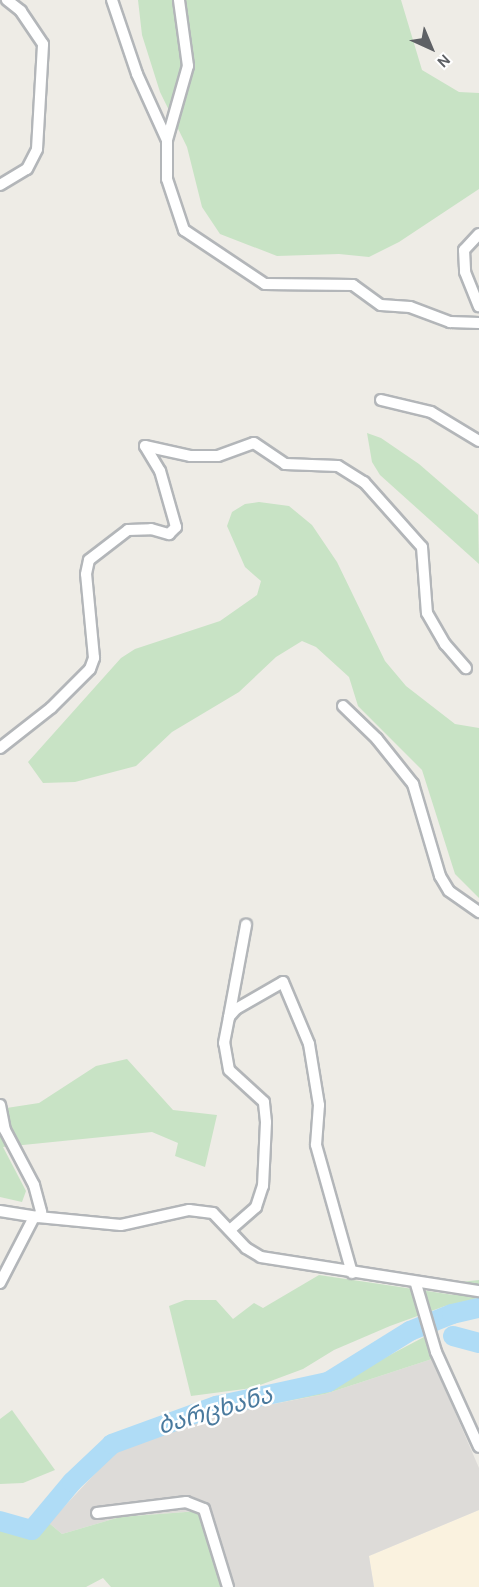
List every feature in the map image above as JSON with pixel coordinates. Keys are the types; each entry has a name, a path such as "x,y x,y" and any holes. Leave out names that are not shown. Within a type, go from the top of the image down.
{"street":[{"path":"0,184 27,169 37,149 43,44 21,11 7,0"},
{"path":"112,0 137,74 167,140"},
{"path":"179,0 188,66 167,140 167,179 184,230 240,270 265,284 353,285 381,305 410,307 450,322 479,323"},
{"path":"479,234 464,250 465,272 479,306"},
{"path":"381,400 431,412 479,441"},
{"path":"0,748 51,708 90,669 94,658 86,574 89,560 129,530 150,529 169,534 176,527 160,471 145,446 190,456 218,456 254,443 285,464 338,466 364,482 422,547 427,613 445,644 466,668"},
{"path":"343,706 377,739 413,784 440,876 449,891 479,912"},
{"path":"231,1229 256,1208 263,1186 266,1122 264,1102 229,1070 224,1042 246,925"},
{"path":"229,1017 236,1009 283,982 309,1044 319,1105 316,1145 352,1273"},
{"path":"0,1283 40,1212 34,1185 5,1130 2,1110"},
{"path":"0,1211 36,1217 121,1225 189,1210 213,1214 231,1229 246,1248 261,1257 416,1284 479,1291"},
{"path":"416,1284 421,1311 431,1341 479,1448"},
{"path":"97,1513 186,1502 204,1509 228,1587"}],"shaded area":[{"path":"432,1359 479,1468 479,1510 369,1556 374,1587 234,1587 210,1510 120,1517 62,1534 49,1523 116,1451 221,1414 325,1394"},
{"path":"479,1510 479,1587 374,1587 369,1556"}],"green space":[{"path":"138,0 401,0 422,70 459,92 479,93 479,189 399,242 369,257 339,254 277,256 220,234 202,207 187,147 160,92 142,35"},
{"path":"367,433 381,438 419,464 478,515 479,564 380,475 372,462"},
{"path":"259,502 289,506 312,525 337,562 385,661 406,686 455,724 479,728 479,898 455,874 422,770 358,706 349,677 316,647 302,641 276,657 239,692 172,732 136,766 75,782 43,783 28,762 121,658 135,649 220,621 257,595 261,581 245,567 227,526 232,512 245,504"},
{"path":"127,1059 173,1110 217,1115 205,1167 175,1156 178,1143 152,1132 3,1147 26,1191 22,1202 0,1197 0,1109 39,1103 96,1066"},
{"path":"319,1275 454,1295 460,1282 479,1280 479,1298 445,1306 390,1326 334,1350 303,1369 252,1388 191,1396 169,1306 185,1300 216,1300 233,1319 254,1303 263,1308"},
{"path":"424,1337 432,1359 325,1394 276,1403 333,1385"},
{"path":"12,1410 55,1470 23,1483 0,1484 0,1419"},
{"path":"199,1511 224,1587 111,1587 103,1578 86,1587 0,1587 0,1527 24,1536 36,1535 49,1523 62,1534 120,1517"}],"waterway":[{"name":"ბარცხანა","path":"0,1521 32,1530 72,1482 112,1444 216,1406 328,1382 410,1331 452,1314 479,1308"},
{"name":"ბარცხანა","path":"453,1336 479,1343"}]}
